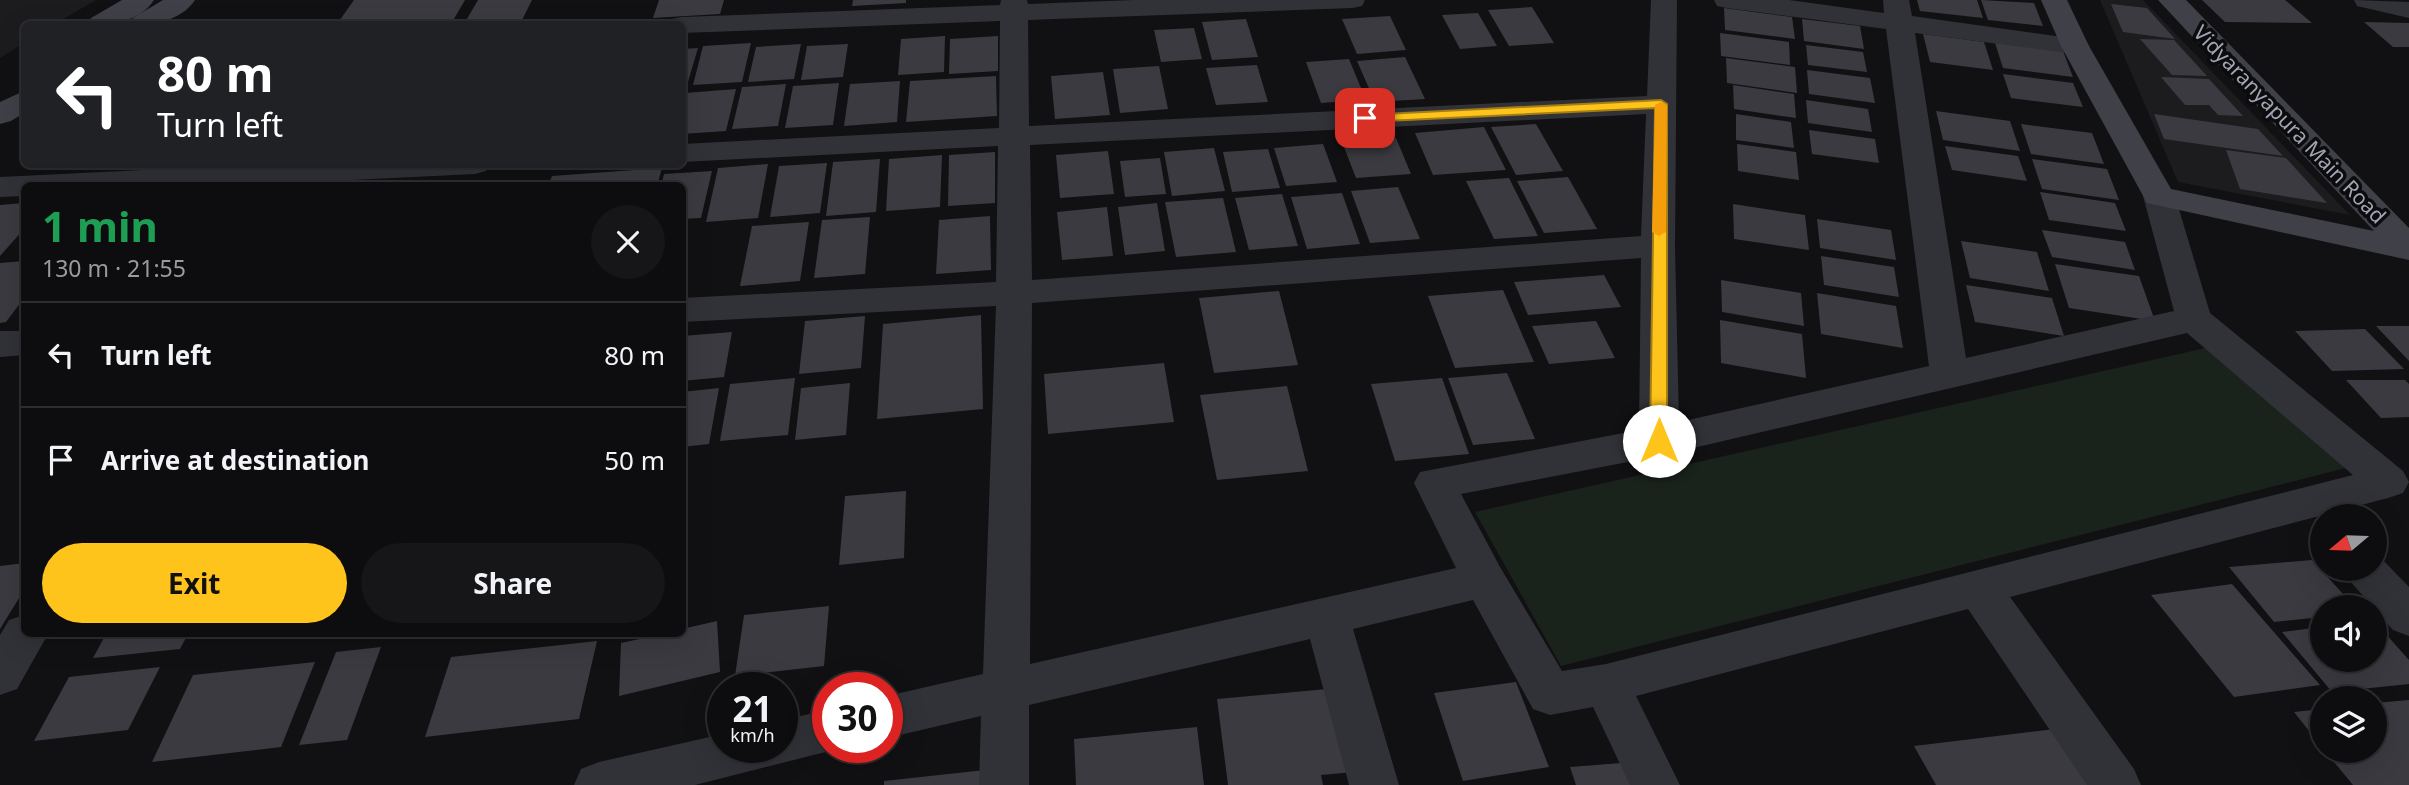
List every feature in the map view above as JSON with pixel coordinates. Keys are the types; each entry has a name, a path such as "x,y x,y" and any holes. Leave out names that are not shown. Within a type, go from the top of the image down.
{"main road":[{"path":"106,21 141,0"},
{"path":"148,21 182,0"},
{"path":"2054,0 2075,46 2159,196 2409,248"},
{"name":"Vidyaranyapura Main Road","path":"2171,0 2409,248"},
{"path":"0,86 21,73"},
{"path":"0,115 21,102"}],"street":[{"path":"686,25 1015,7 1352,0"},
{"path":"1659,441 1658,246 1664,0"},
{"path":"1727,0 1898,11 2075,46"},
{"path":"2367,0 2409,10"},
{"path":"1004,785 1014,293 1015,7"},
{"path":"1898,11 1949,373"},
{"path":"686,153 1661,104"},
{"path":"195,182 312,179 432,168"},
{"path":"0,187 21,186"},
{"path":"2159,196 2194,319 2388,482 2335,504"},
{"path":"686,310 1014,293 1658,246"},
{"path":"2194,319 1659,441 1435,482 1484,580 1550,694 1606,684 1978,587 2310,514"},
{"path":"0,344 21,343"},
{"path":"903,714 1484,580"},
{"path":"2376,581 2409,617"},
{"path":"1978,587 2116,785"},
{"path":"1326,615 1374,785"},
{"path":"0,675 23,637"},
{"path":"1606,684 1655,785"},
{"path":"606,784 707,760"}],"shaded area":[{"path":"0,0 96,0 60,21 21,21 21,45 0,58"},
{"path":"2100,0 2143,0 2350,215 2178,182"},
{"path":"2210,347 2354,466 1561,666 1475,512"}],"building":[{"path":"354,0 465,0 453,21 339,21"},
{"path":"478,0 532,0 522,21 466,21"},
{"path":"659,0 724,0 720,14 653,18"},
{"path":"853,0 906,0 906,3 852,6"},
{"path":"1917,0 1977,0 1983,18 1920,11"},
{"path":"1981,0 2034,3 2043,26 1988,20"},
{"path":"2202,0 2285,0 2312,23 2225,22"},
{"path":"2111,4 2147,8 2175,39 2123,32"},
{"path":"1532,7 1554,43 1509,46 1488,10"},
{"path":"1724,8 1792,17 1795,39 1725,30"},
{"path":"1478,13 1497,46 1460,49 1442,15"},
{"path":"1390,16 1406,50 1357,54 1342,19"},
{"path":"1246,19 1258,57 1212,60 1202,22"},
{"path":"1802,19 1860,26 1864,49 1804,41"},
{"path":"2364,22 2409,23 2409,47 2393,47"},
{"path":"1194,28 1202,59 1161,62 1154,30"},
{"path":"1720,33 1789,42 1790,65 1721,56"},
{"path":"1923,34 1984,42 1993,70 1930,62"},
{"path":"945,36 944,72 898,75 901,39"},
{"path":"998,36 998,71 949,74 950,39"},
{"path":"2140,39 2174,40 2207,76 2172,75"},
{"path":"751,43 742,82 693,85 703,46"},
{"path":"1995,43 2063,51 2073,77 2003,68"},
{"path":"801,44 794,79 748,82 756,47"},
{"path":"848,44 843,77 801,80 807,46"},
{"path":"1806,45 1863,52 1867,72 1808,65"},
{"path":"698,48 686,85 686,49"},
{"path":"1405,57 1425,99 1375,102 1357,61"},
{"path":"1726,58 1795,67 1797,93 1727,83"},
{"path":"1349,59 1366,100 1321,103 1306,62"},
{"path":"1257,65 1268,102 1216,105 1206,68"},
{"path":"1159,66 1168,109 1120,113 1113,69"},
{"path":"1807,70 1870,78 1875,103 1809,94"},
{"path":"1103,72 1110,115 1055,119 1051,76"},
{"path":"2003,74 2073,83 2083,107 2011,98"},
{"path":"996,76 997,116 906,122 910,81"},
{"path":"2161,77 2209,79 2243,116 2218,115 2209,105 2185,105"},
{"path":"900,81 897,122 844,126 850,84"},
{"path":"839,83 833,125 785,128 793,86"},
{"path":"786,84 778,126 732,129 742,87"},
{"path":"1733,85 1794,94 1796,118 1734,109"},
{"path":"736,89 726,131 686,134 686,93"},
{"path":"1806,100 1868,109 1872,132 1808,123"},
{"path":"1936,111 2010,121 2020,151 1943,140"},
{"path":"1736,114 1791,122 1794,148 1736,140"},
{"path":"2154,114 2258,129 2283,156 2164,139"},
{"path":"1536,124 1563,171 1516,175 1491,127"},
{"path":"2021,124 2092,133 2104,164 2031,154"},
{"path":"1484,127 1506,170 1433,175 1415,133"},
{"path":"1809,130 1875,139 1879,163 1812,154"},
{"path":"1396,138 1411,174 1356,178 1342,142"},
{"path":"1323,144 1337,182 1286,186 1274,148"},
{"path":"1737,144 1796,152 1799,180 1738,171"},
{"path":"1945,146 2018,156 2027,181 1952,170"},
{"path":"1214,148 1225,191 1172,196 1164,152"},
{"path":"1268,149 1280,188 1232,192 1223,152"},
{"path":"2226,150 2286,158 2327,203 2240,189"},
{"path":"1108,151 1114,194 1060,198 1056,155"},
{"path":"995,152 995,203 948,206 949,155"},
{"path":"942,155 940,207 886,211 889,159"},
{"path":"1160,158 1166,194 1125,197 1120,161"},
{"path":"880,159 876,212 826,216 833,162"},
{"path":"2032,159 2107,169 2119,200 2042,189"},
{"path":"827,163 820,213 770,217 779,166"},
{"path":"768,164 758,218 706,222 718,168"},
{"path":"662,168 658,182 550,182 552,176"},
{"path":"712,171 701,218 686,219 686,182 662,182 664,174"},
{"path":"1568,177 1597,229 1544,233 1517,181"},
{"path":"1509,178 1538,236 1494,239 1466,181"},
{"path":"537,180 536,182 504,182"},
{"path":"1398,187 1420,239 1370,243 1351,191"},
{"path":"2040,192 2115,203 2126,231 2049,220"},
{"path":"1342,193 1360,244 1307,249 1291,197"},
{"path":"1282,194 1298,246 1249,250 1235,198"},
{"path":"1223,198 1236,252 1176,257 1165,202"},
{"path":"21,203 21,232 0,256 0,205"},
{"path":"1157,203 1165,251 1125,255 1118,207"},
{"path":"1733,204 1805,215 1809,250 1734,239"},
{"path":"1107,207 1113,256 1062,260 1057,212"},
{"path":"990,216 991,270 936,274 939,220"},
{"path":"870,217 865,274 814,278 822,220"},
{"path":"1817,219 1891,230 1896,260 1820,248"},
{"path":"809,222 800,281 740,286 752,226"},
{"path":"2042,230 2125,242 2135,270 2052,257"},
{"path":"1961,241 2037,252 2049,291 1970,278"},
{"path":"1821,256 1894,267 1899,297 1824,285"},
{"path":"21,261 21,302 6,322 0,323 0,263"},
{"path":"2055,264 2139,276 2155,321 2069,308"},
{"path":"1604,275 1621,307 1528,315 1514,282"},
{"path":"1721,280 1801,293 1804,326 1722,312"},
{"path":"1966,285 2052,298 2064,336 1975,322"},
{"path":"1503,290 1534,362 1455,368 1428,296"},
{"path":"1279,291 1298,365 1214,373 1199,298"},
{"path":"1817,293 1896,306 1903,348 1821,334"},
{"path":"981,315 983,409 877,419 883,324"},
{"path":"865,316 861,368 799,374 805,321"},
{"path":"1720,320 1802,334 1806,378 1721,363"},
{"path":"1596,321 1615,358 1549,364 1532,326"},
{"path":"2376,326 2409,326 2409,361"},
{"path":"2365,329 2404,369 2332,371 2295,331"},
{"path":"732,332 724,377 686,381 686,336"},
{"path":"1164,363 1174,422 1048,434 1044,374"},
{"path":"1507,373 1535,439 1473,445 1448,378"},
{"path":"795,378 788,435 720,441 730,384"},
{"path":"1442,378 1469,454 1395,461 1371,384"},
{"path":"2346,380 2405,380 2409,384 2409,417 2381,418"},
{"path":"850,383 846,435 795,440 801,388"},
{"path":"1287,386 1308,471 1217,480 1200,395"},
{"path":"719,388 709,444 686,447 686,392"},
{"path":"906,491 904,558 839,565 845,496"},
{"path":"2310,560 2310,581 2331,581 2344,595 2310,595 2310,618 2274,622 2229,567"},
{"path":"21,563 21,595 0,629 0,566"},
{"path":"2232,584 2320,685 2234,697 2151,595"},
{"path":"829,606 824,666 771,672 736,672 744,615"},
{"path":"717,621 720,672 707,672 707,675 619,696 621,643 649,637 686,637 686,628"},
{"path":"2310,628 2310,666 2282,632"},
{"path":"2387,635 2409,660 2409,684 2327,686 2315,672 2387,672"},
{"path":"104,637 186,637 180,649 93,658"},
{"path":"597,641 579,719 425,737 451,657"},
{"path":"381,647 347,740 299,745 336,652"},
{"path":"315,662 281,747 152,762 193,675"},
{"path":"160,667 128,730 34,741 69,677"},
{"path":"1516,682 1549,767 1463,781 1434,693"},
{"path":"1338,688 1354,772 1321,775 1323,785 1228,785 1217,699"},
{"path":"2409,700 2409,785 2353,785 2335,763 2387,763 2387,702"},
{"path":"2310,710 2310,732 2294,712"},
{"path":"1197,727 1204,785 1076,785 1074,739"},
{"path":"2055,729 2093,785 1936,785 1914,746"},
{"path":"1634,762 1643,785 1576,785 1570,767"},
{"path":"985,770 986,785 884,785 884,781"}],"slow traffic":[{"path":"1659,232 1661,105"}],"route":[{"path":"1365,118 1661,104 1658,246 1659,441"}]}
